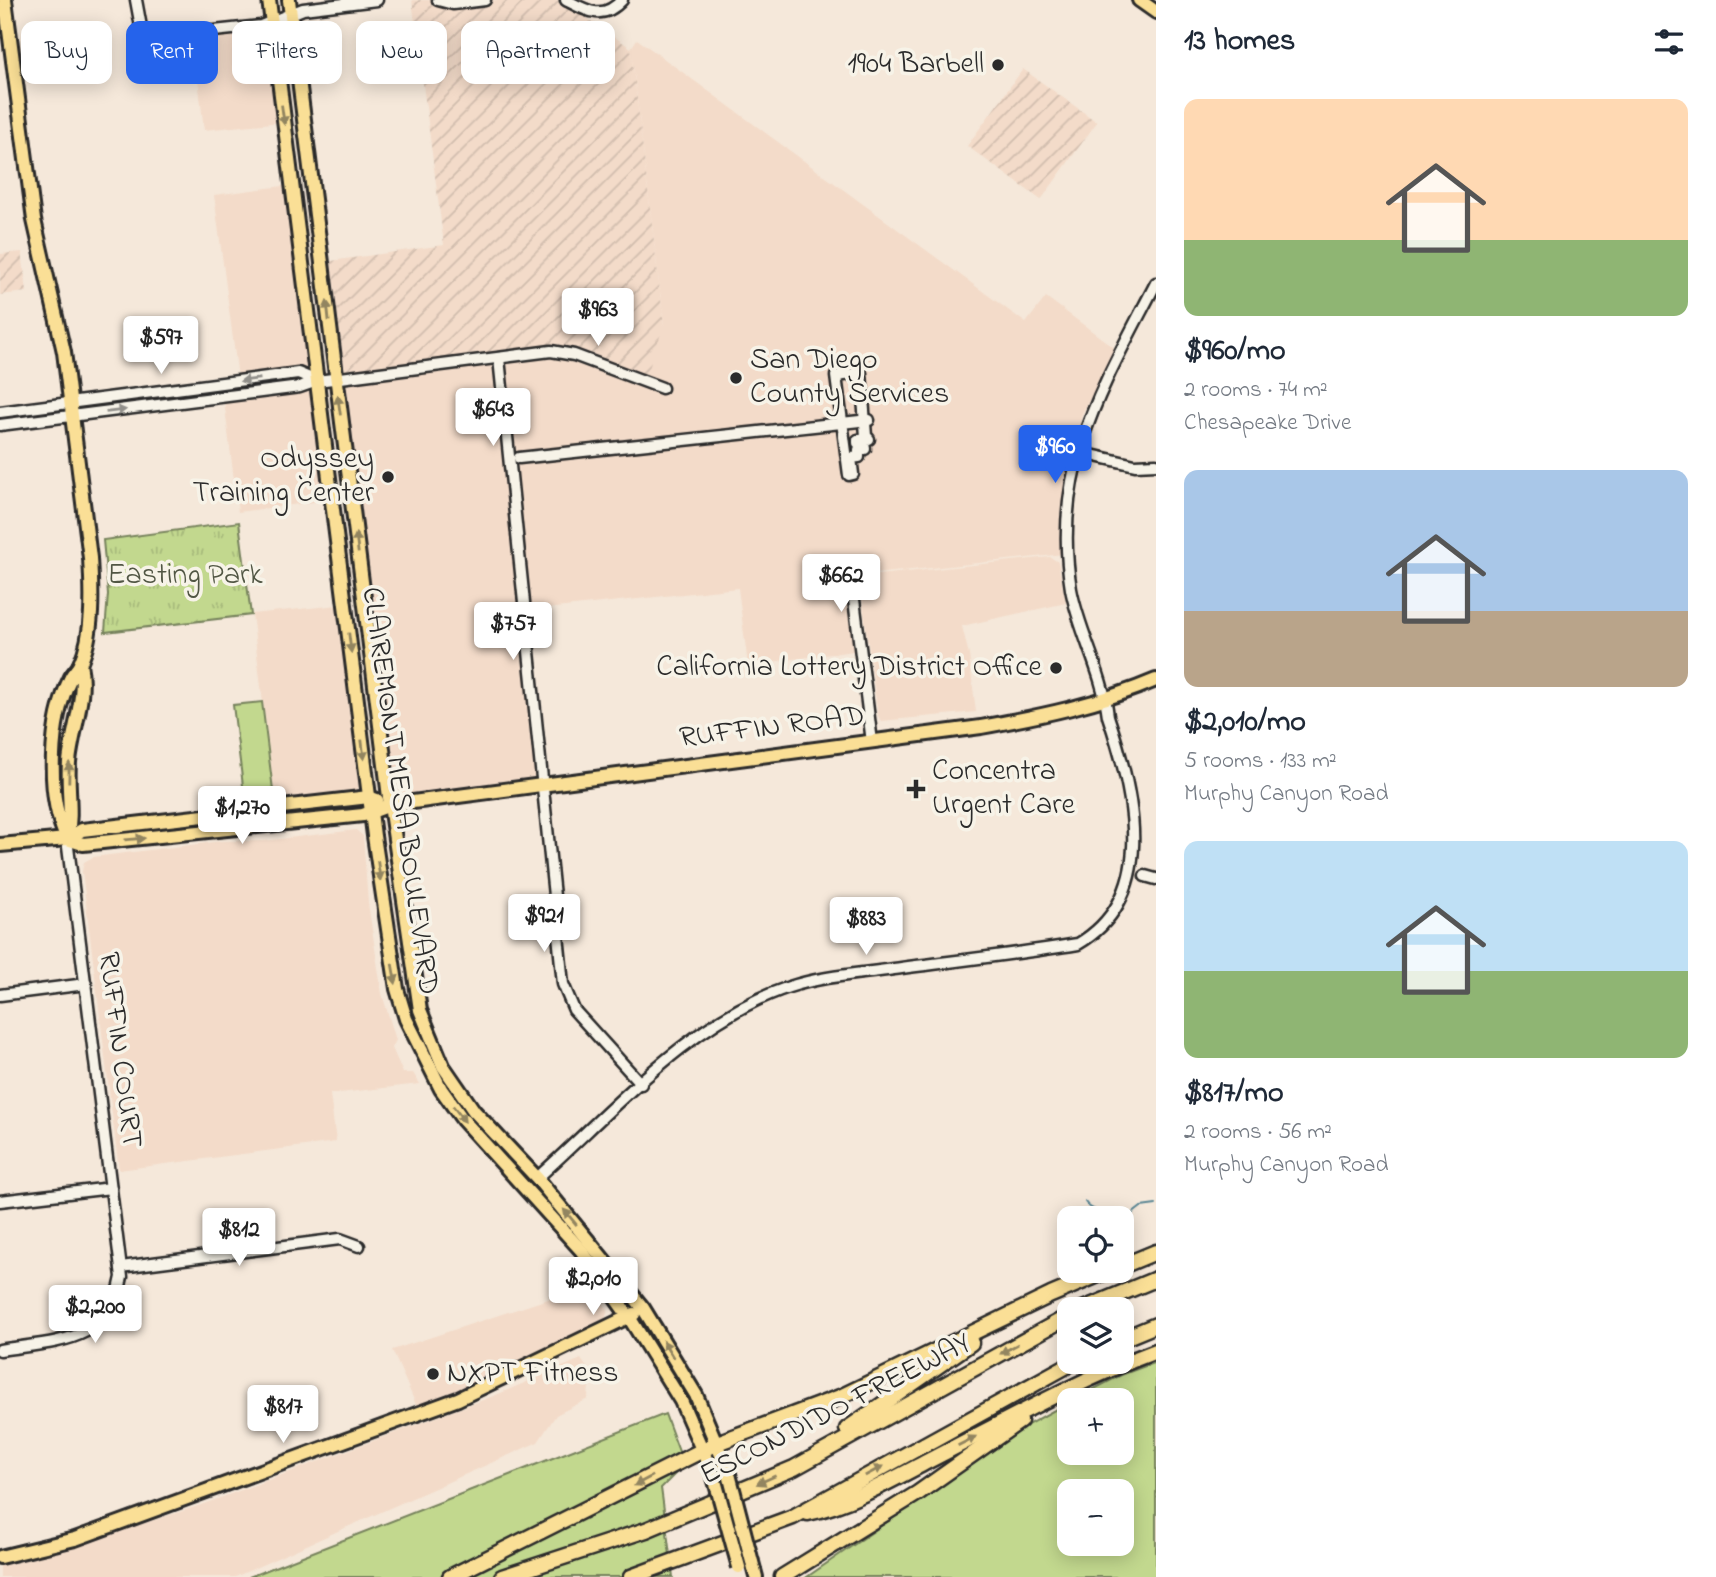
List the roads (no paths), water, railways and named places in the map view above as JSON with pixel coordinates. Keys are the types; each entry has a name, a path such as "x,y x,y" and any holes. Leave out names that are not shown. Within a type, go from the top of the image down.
{"highway":[{"path":"1134,1261 1156,1252"},
{"path":"1112,1297 1156,1279"},
{"path":"450,1577 717,1443 840,1397 1079,1283"},
{"path":"794,1468 951,1355 1079,1283"},
{"name":"ESCONDIDO FREEWAY","path":"502,1577 646,1530 794,1468 1057,1323"},
{"path":"1134,1334 1156,1325"},
{"path":"631,1577 793,1517 823,1510 900,1476 1043,1402 1156,1351"},
{"path":"793,1517 1057,1371"},
{"path":"782,1577 993,1443 1043,1402"}],"main road":[{"name":"CLAIREMONT MESA BOULEVARD","path":"269,0 272,21"},
{"path":"1139,0 1156,12"},
{"path":"4,6 34,220 64,352 92,589 80,664 71,677 64,702 54,762 58,819 67,839"},
{"name":"CLAIREMONT MESA BOULEVARD","path":"289,6 390,805 415,986 428,1030 443,1066 474,1111 537,1178 643,1308 696,1395 729,1474 756,1577"},
{"name":"CLAIREMONT MESA BOULEVARD","path":"280,84 371,814 397,989 429,1071 463,1120 581,1250 629,1317 681,1401 714,1476 740,1572"},
{"name":"RUFFIN ROAD","path":"0,845 67,839 83,844 371,814 390,805 872,742 1032,718 1106,699 1156,680"},
{"name":"RUFFIN ROAD","path":"67,839 82,830 369,797 390,805"},
{"path":"0,1557 75,1539 458,1399 643,1308"}],"street":[{"path":"136,0 141,27 157,37 232,29"},
{"path":"274,21 289,6 377,0"},
{"path":"438,0 453,4 485,0"},
{"path":"566,0 589,13 608,12 622,0"},
{"path":"1145,831 1071,588 1068,508 1078,452 1097,397 1156,283"},
{"path":"0,425 71,410 298,373 317,381 499,358 561,353 662,388"},
{"path":"499,358 563,984 574,1010 641,1084"},
{"path":"861,373 867,420 866,436 869,439 858,440 858,443 864,443 865,449 859,450 859,457 851,458 853,474 849,475 836,376 861,373"},
{"path":"0,412 71,410"},
{"path":"519,458 867,420"},
{"path":"1078,452 1135,465 1156,464"},
{"path":"852,584 872,742"},
{"name":"RUFFIN COURT","path":"0,1350 75,1337 98,1326 116,1303 121,1268 67,839"},
{"path":"1147,864 1148,880"},
{"path":"537,1178 641,1084 716,1022 788,988 854,974 1078,944 1102,934 1121,921"},
{"path":"0,995 86,984"},
{"path":"0,1201 111,1188"},
{"path":"121,1268 340,1239 359,1247"}],"waterway":[{"path":"1085,1202 1094,1210 1132,1214 1141,1207 1156,1205"}],"place":[{"name":"1904 Barbell","path":"998,65"},
{"name":"San Diego County Services","path":"736,378"},
{"name":"Odyssey Training Center","path":"388,477"},
{"name":"California Lottery District Office","path":"1056,668"},
{"name":"Concentra Urgent Care","path":"916,789"},
{"name":"NXPT Fitness","path":"433,1374"}],"park label":[{"name":"Easting Park","path":"185,576"}]}
